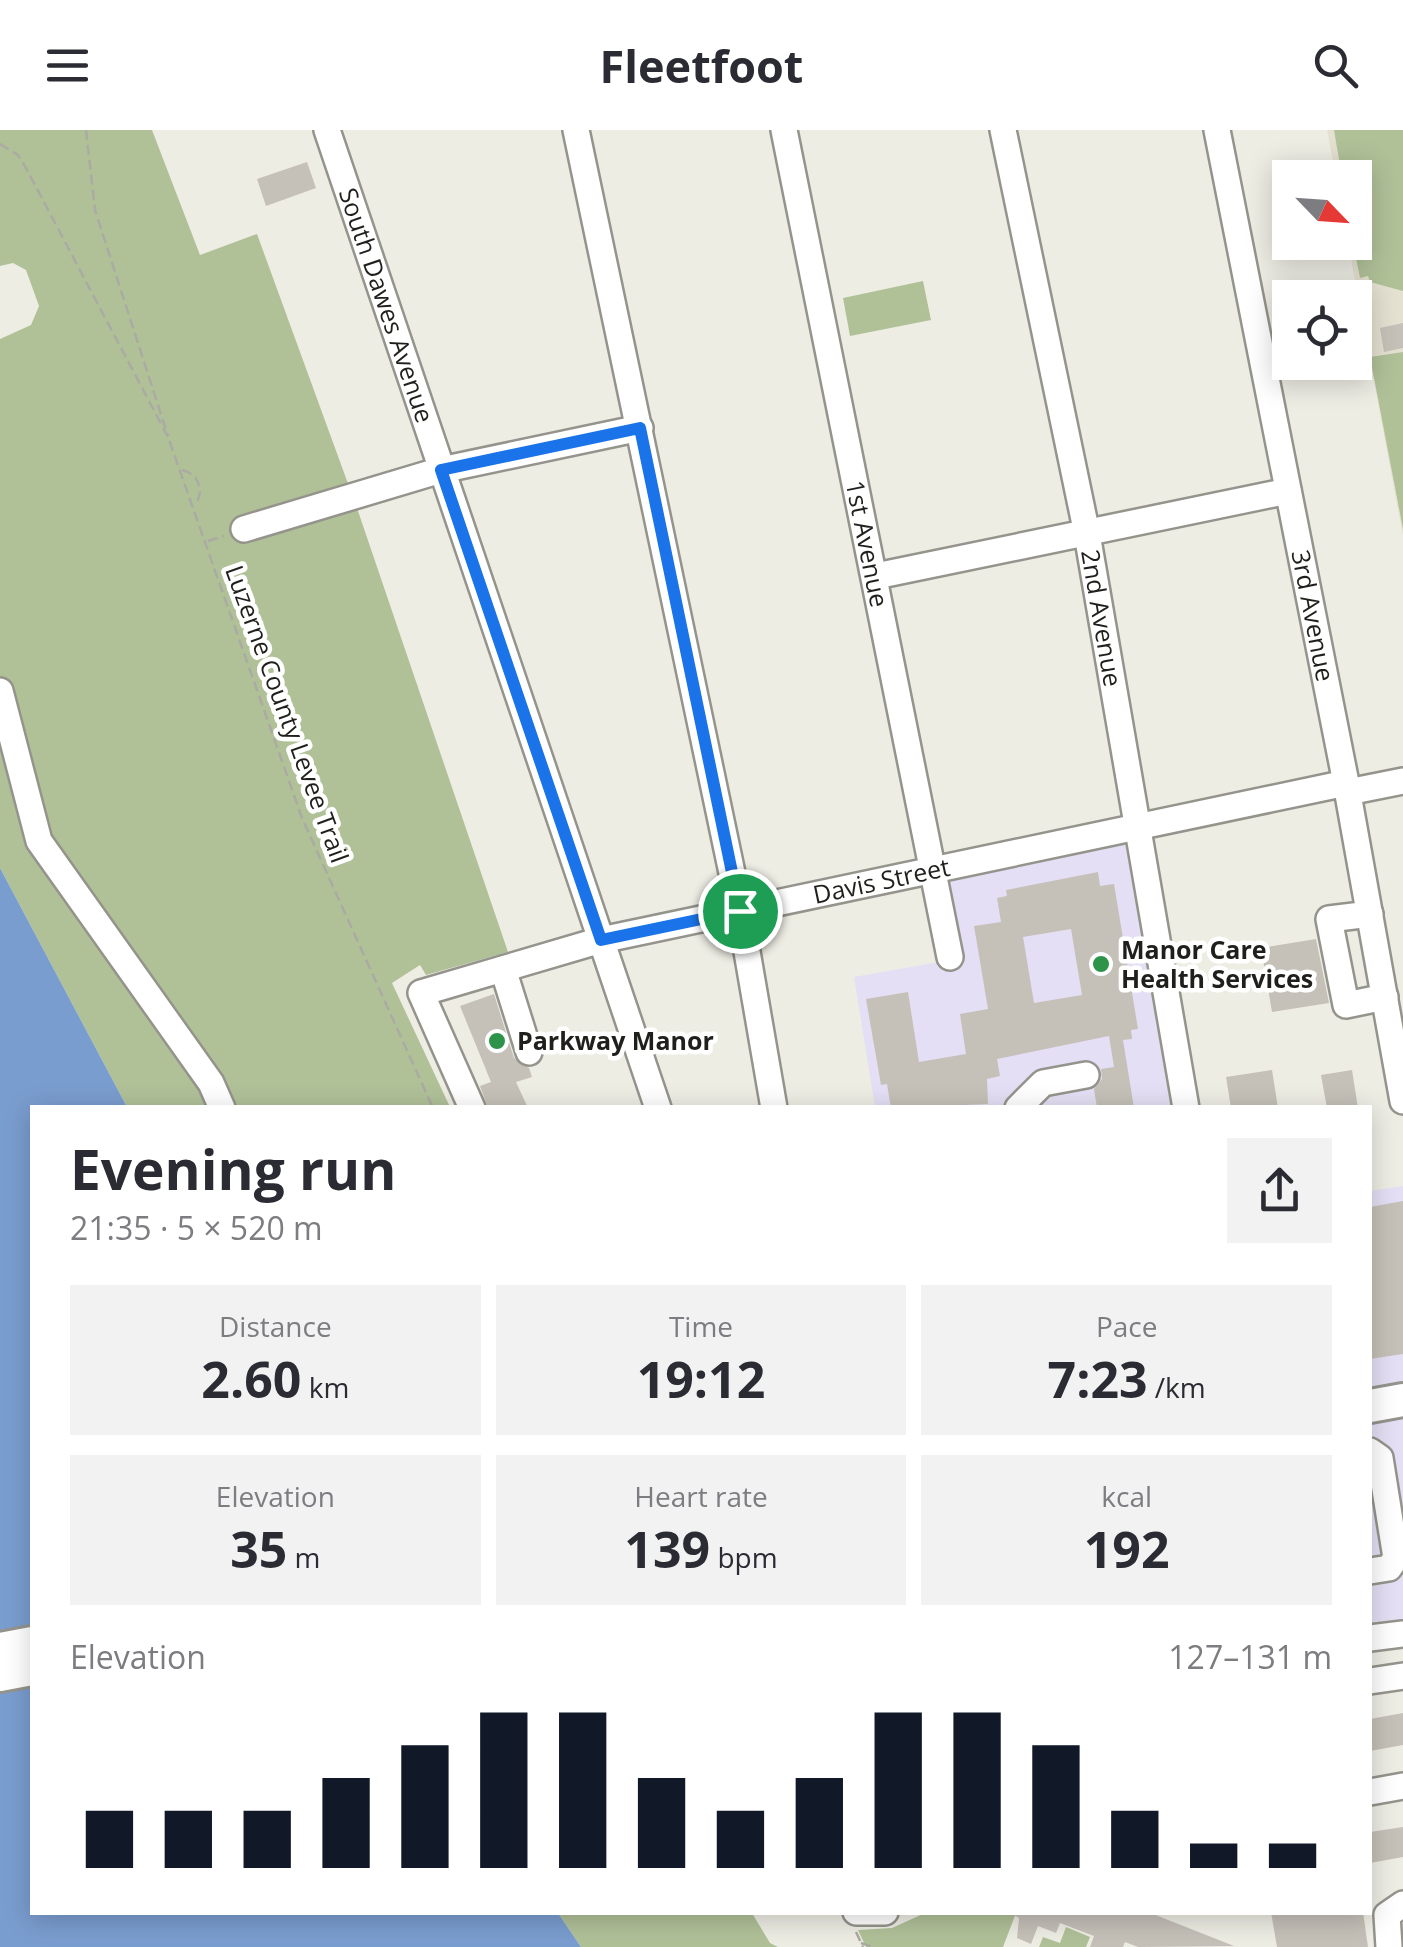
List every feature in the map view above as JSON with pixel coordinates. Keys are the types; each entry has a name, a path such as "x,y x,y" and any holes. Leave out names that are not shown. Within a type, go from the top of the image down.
{"main road":[{"path":"1372,1406 1403,1400"},
{"path":"0,1649 30,1643"},
{"path":"0,1676 30,1669"}],"street":[{"name":"South Dawes Avenue","path":"327,130 657,1105"},
{"path":"576,130 740,911 773,1105"},
{"name":"1st Avenue","path":"784,130 950,957"},
{"name":"2nd Avenue","path":"1004,130 1087,534 1185,1105"},
{"name":"3rd Avenue","path":"1218,130 1400,1066 1403,1101"},
{"path":"234,532 441,470 640,428"},
{"path":"876,576 1288,491"},
{"path":"0,691 39,840 211,1083 221,1105"},
{"name":"Davis Street","path":"471,1105 420,993 601,940 1137,826 1403,781"},
{"path":"1370,914 1329,920 1346,1005 1385,998"},
{"path":"502,969 528,1052"},
{"path":"1021,1105 1043,1083 1086,1075"},
{"path":"1372,1452 1380,1458 1396,1558 1389,1568 1372,1571"},
{"path":"1372,1638 1403,1634"},
{"path":"1372,1681 1403,1676"},
{"path":"1372,1792 1403,1786"},
{"path":"1389,1947 1387,1915 1403,1904"}],"path":[{"name":"Luzerne County Levee Trail","path":"86,130 95,210 168,437 302,818 432,1105"},
{"name":"Luzerne County Levee Trail","path":"0,144 18,155 26,168 168,437"},
{"path":"180,470 192,472 197,480 200,490 194,506"},
{"path":"205,541 234,532"},
{"path":"861,1943 872,1947"}],"shaded area":[{"path":"1327,130 1403,130 1403,536 1372,371 1372,280 1355,280 1351,260 1372,260 1372,160 1333,160"},
{"path":"1133,836 1179,1105 875,1105 854,977 956,959 949,872"},
{"path":"1403,1186 1403,1640 1372,1646 1372,1191"}],"green space":[{"path":"0,130 152,130 200,255 257,234 358,511 508,952 426,975 420,965 392,983 449,1105 126,1105 0,868 0,339 31,325 39,306 26,270 13,263 0,266"},
{"path":"1334,130 1403,130 1403,291 1372,283 1368,276 1360,278 1356,260 1372,260 1372,160 1339,160"},
{"path":"923,281 931,320 850,336 843,298"},
{"path":"1403,352 1403,529 1372,367 1372,357"},
{"path":"559,1915 753,1915 770,1943 778,1947 581,1947"},
{"path":"921,1915 1015,1915 1003,1947 866,1947 858,1930 892,1928"},
{"path":"1066,1927 1090,1937 1086,1947 1039,1947 1043,1937 1060,1943"}],"water":[{"path":"0,868 126,1105 30,1105 30,1915 559,1915 581,1947 0,1947"}],"building":[{"path":"307,162 316,188 266,206 257,179"},
{"path":"1403,323 1403,348 1384,352 1380,328"},
{"name":"Manor Care Health Services","path":"1098,872 1100,886 1114,884 1138,1029 1131,1030 1132,1039 1123,1040 1134,1105 1097,1105 1094,1089 1102,1079 1101,1069 1114,1067 1109,1036 997,1059 1000,1076 987,1079 988,1104 890,1105 887,1084 881,1085 866,999 908,992 919,1062 966,1054 960,1014 988,1009 974,926 1001,922 997,898 1007,896 1006,890","holes":["1071,929 1082,995 1034,1003 1023,937"]},
{"path":"1316,939 1329,1003 1272,1012 1261,948"},
{"name":"Parkway Manor","path":"494,994 514,1058 529,1068 532,1077 516,1082 527,1105 487,1105 480,1086 491,1082 460,1006"},
{"path":"1272,1070 1278,1105 1231,1105 1226,1077"},
{"path":"1352,1070 1358,1105 1326,1105 1321,1075"},
{"path":"1403,1201 1403,1354 1372,1359 1372,1207"},
{"path":"1403,1713 1403,1745 1372,1751 1372,1719"},
{"path":"1403,1827 1403,1857 1372,1863 1372,1832"},
{"path":"1014,1915 1156,1915 1234,1946 1138,1947 1125,1942 1123,1947 1090,1947 1094,1936 1060,1923 1056,1933 1038,1926 1031,1944 1017,1938 1019,1918"},
{"path":"1272,1915 1363,1915 1368,1947 1277,1947"}],"place":[{"name":"Manor Care Health Services","path":"1101,964"},
{"name":"Parkway Manor","path":"497,1041"}],"route":[{"path":"640,428 740,911 601,940 441,470 640,428"}]}
